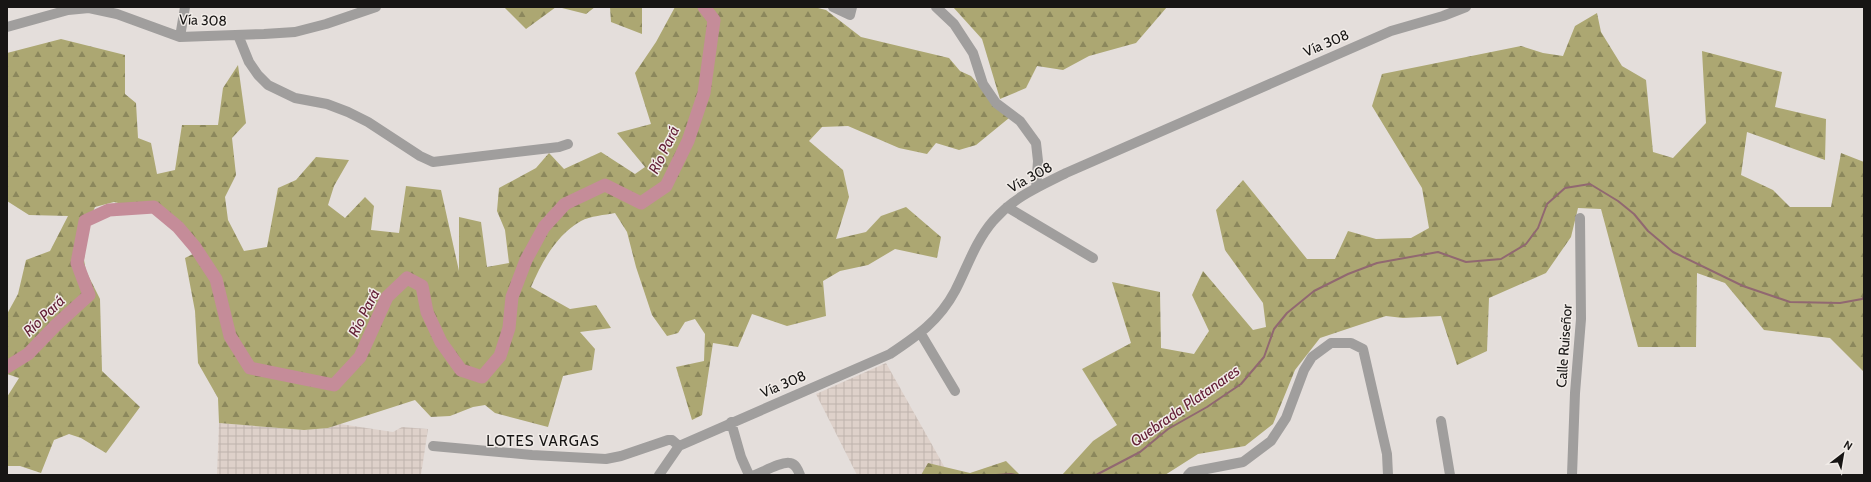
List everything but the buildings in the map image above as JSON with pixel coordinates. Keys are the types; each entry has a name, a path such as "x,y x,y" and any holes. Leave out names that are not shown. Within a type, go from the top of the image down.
{"street":[{"path":"180,36 185,7"},
{"name":"Vía 308","path":"7,27 68,10 89,8 117,14 180,36 295,32 326,24 376,7"},
{"path":"833,7 850,15 852,7"},
{"path":"936,7 954,24 973,53 983,84 996,103 1020,121 1036,143 1038,161 1036,188"},
{"name":"Vía 308","path":"679,446 731,422 890,354 921,334 942,312 955,292 971,256 984,232 1016,199 1066,173 1391,30 1443,16 1466,7"},
{"path":"238,35 249,62 258,75 268,85 295,98 327,104 348,112 368,122 420,156 433,162 559,148 568,144"},
{"path":"1007,207 1093,258"},
{"name":"Calle Ruiseñor","path":"1572,475 1575,393 1581,319 1580,218"},
{"path":"921,334 955,391"},
{"path":"1188,475 1191,472 1244,462 1271,441 1286,418 1304,370 1312,357 1331,343 1351,343 1362,349 1387,454 1388,475"},
{"path":"1440,421 1450,475"},
{"path":"731,422 741,457 749,475"},
{"path":"433,446 532,455 606,459 621,456 672,440 679,446 659,475"},
{"path":"755,475 790,462 796,466 800,475"}],"shaded area":[{"path":"886,363 949,475 857,475 816,394"},
{"path":"219,423 304,430 328,428 340,424 393,432 402,427 428,429 421,475 217,475"}],"green space":[{"path":"504,7 556,7 526,29"},
{"path":"558,7 595,7 586,14"},
{"path":"610,7 642,7 642,34 611,22"},
{"path":"675,7 814,7 826,10 861,37 949,58 960,71 971,76 1009,118 976,145 959,150 936,143 927,154 899,148 848,126 822,127 809,141 843,170 849,197 836,239 866,232 881,216 906,207 941,237 937,258 895,249 868,265 840,271 823,281 826,316 787,326 752,314 738,347 713,343 702,415 692,420 676,367 704,361 705,334 695,319 685,322 678,333 667,336 652,315 636,267 627,232 615,213 589,218 572,227 557,241 545,259 531,287 570,309 596,305 611,328 580,332 595,349 592,370 563,376 548,427 495,413 485,405 473,407 450,416 431,417 415,400 328,428 304,430 219,423 218,398 198,363 195,311 185,258 201,250 156,212 114,202 95,207 87,225 84,260 86,271 100,299 102,371 140,407 106,453 81,438 69,434 54,440 41,473 20,466 7,466 7,397 19,378 7,374 7,314 18,294 26,260 50,251 68,216 29,215 7,201 7,53 61,39 125,55 125,94 136,103 138,138 151,143 157,174 175,170 182,125 218,125 223,88 238,65 246,123 232,138 236,175 225,197 228,220 244,251 267,247 278,188 296,180 316,157 349,160 334,186 328,205 345,218 365,197 374,206 371,230 399,233 406,186 441,190 459,271 459,217 481,222 487,267 509,263 505,230 497,211 499,188 536,168 549,153 564,169 601,152 635,174 645,167 617,133 651,124 635,73 656,42"},
{"path":"953,7 1167,7 1136,43 1089,56 1063,70 1037,66 1026,88 1000,99 982,39"},
{"path":"1597,13 1601,32 1622,66 1646,80 1653,152 1673,158 1706,123 1702,51 1782,72 1775,107 1826,119 1825,160 1747,132 1741,175 1773,190 1790,207 1831,207 1841,153 1864,162 1864,372 1830,338 1764,330 1725,283 1697,273 1696,347 1638,347 1601,209 1578,208 1571,237 1546,273 1489,298 1487,351 1457,365 1441,316 1403,318 1386,316 1320,338 1295,370 1273,424 1245,446 1198,454 1165,475 1062,475 1093,441 1117,425 1082,369 1131,343 1112,282 1160,292 1161,348 1194,354 1209,331 1192,295 1203,271 1253,330 1266,327 1263,303 1225,250 1216,210 1243,180 1307,259 1335,259 1348,231 1376,239 1411,238 1429,228 1422,188 1372,106 1382,74 1521,46 1543,53 1563,56 1575,26"},
{"path":"1006,461 1020,475 921,475 928,463 970,473"}],"waterway":[{"name":"Río Pará","path":"7,367 28,354 56,325 89,295 77,263 85,221 109,210 154,207 178,227 195,247 216,279 230,336 250,368 334,385 360,357 387,297 407,278 422,286 427,312 441,342 461,370 482,377 500,356 509,328 512,297 526,260 544,227 565,204 605,185 641,203 666,186 688,141 704,93 714,20 704,7"},
{"name":"Quebrada Platanares","path":"1096,475 1140,452 1168,429 1207,407 1241,384 1264,357 1274,329 1287,313 1314,291 1348,274 1377,263 1438,252 1466,262 1501,259 1526,244 1538,228 1547,204 1565,188 1590,184 1618,201 1634,214 1648,231 1673,252 1743,286 1790,302 1840,303 1862,299 1864,297"},
{"name":"Quebrada Platanares","path":"996,475 1016,475"}],"district":[{"name":"LOTES VARGAS","path":"543,441"}]}
